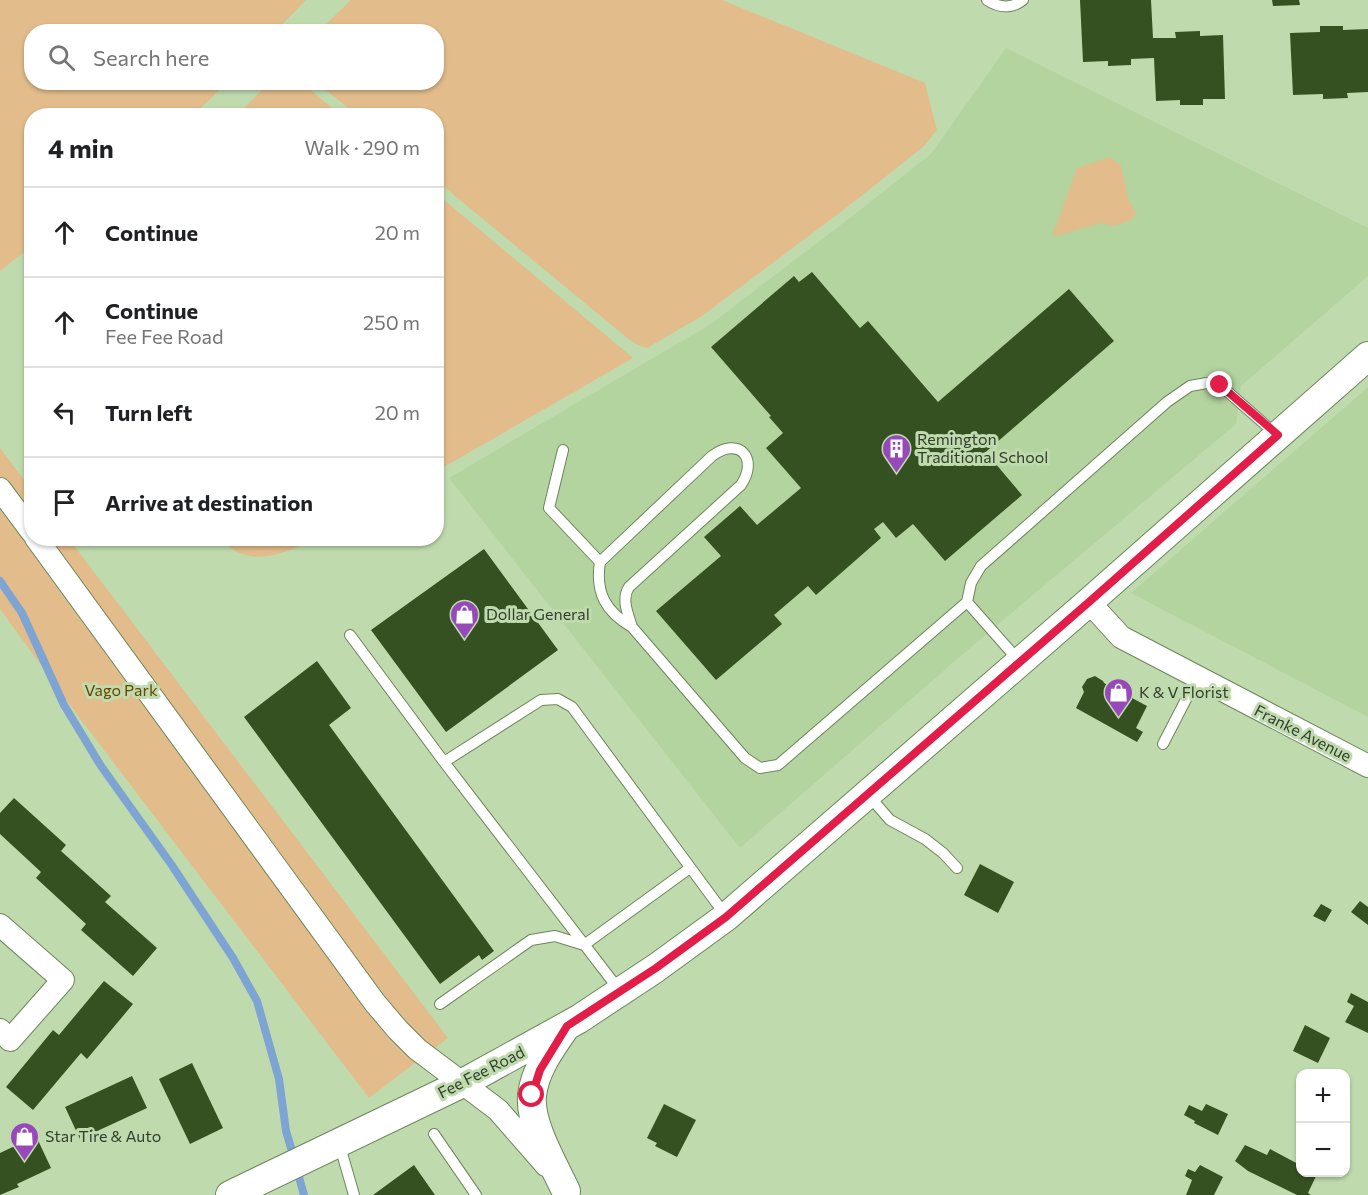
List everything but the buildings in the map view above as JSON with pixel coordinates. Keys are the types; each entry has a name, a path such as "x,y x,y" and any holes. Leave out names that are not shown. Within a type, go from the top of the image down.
{"street":[{"name":"Fee Fee Road","path":"240,1190 463,1083 567,1026 620,992 726,917 1368,356"},
{"path":"0,489 24,521"},
{"path":"42,546 375,1003 417,1049 498,1110 525,1139 567,1193"},
{"name":"Franke Avenue","path":"1089,602 1121,638 1368,766"},
{"path":"0,925 63,980 10,1040 0,1030"},
{"path":"567,1026 540,1070 532,1095 535,1119 567,1193"}],"lane":[{"path":"987,0 1007,7 1023,0"},
{"path":"632,627 625,599 629,586 741,485 749,467 744,453 731,447 722,449 600,562 598,577 605,602 611,611 632,627 745,758 760,768 778,765 967,602 971,582 981,566 1167,402 1190,386 1207,383 1220,385 1278,435"},
{"path":"563,450 549,508 600,562"},
{"path":"967,602 1019,662"},
{"path":"350,635 620,992"},
{"path":"1163,744 1197,678"},
{"path":"444,762 541,700 558,699 572,707 726,917"},
{"path":"867,794 890,820 925,839 944,853 957,868"},
{"path":"584,945 690,868"},
{"path":"440,1004 531,940 555,936 584,945"},
{"path":"434,1134 476,1195"},
{"path":"334,1145 354,1195"}],"shaded area":[{"path":"1006,48 1368,228 1368,276 1241,386 1236,424 963,654 740,848 449,478 711,324 855,214 931,154"},
{"path":"1368,387 1368,717 1131,593"}],"green space":[{"path":"0,0 306,0 283,24 24,24 24,90 219,90 201,108 24,108 24,252 0,271"},
{"path":"351,0 722,0 925,83 937,130 923,147 846,208 702,316 647,348 626,337 444,187 444,108 348,108 326,90 444,90 444,24 326,24"},
{"path":"262,90 311,90 332,108 244,108"},
{"path":"1110,157 1121,165 1129,202 1135,210 1135,217 1113,226 1102,223 1056,236 1053,234 1077,168"},
{"path":"444,200 633,358 444,467"},
{"name":"Vago Park","path":"0,448 24,480 24,546 74,546 448,1038 369,1098 75,712 0,609"},
{"path":"228,546 299,546 278,554 255,557"}],"waterway":[{"path":"0,581 22,613 64,705 101,766 171,864 233,958 257,1001 279,1079 286,1131 294,1158"},
{"path":"297,1170 304,1195"}],"place":[{"name":"Remington Traditional School","path":"896,474"},
{"name":"Dollar General","path":"465,640"},
{"name":"K & V Florist","path":"1118,718"},
{"name":"Star Tire & Auto","path":"24,1162"}],"route":[{"path":"532,1095 546,1058 567,1026 656,968 726,917 1278,435 1220,385"}]}
